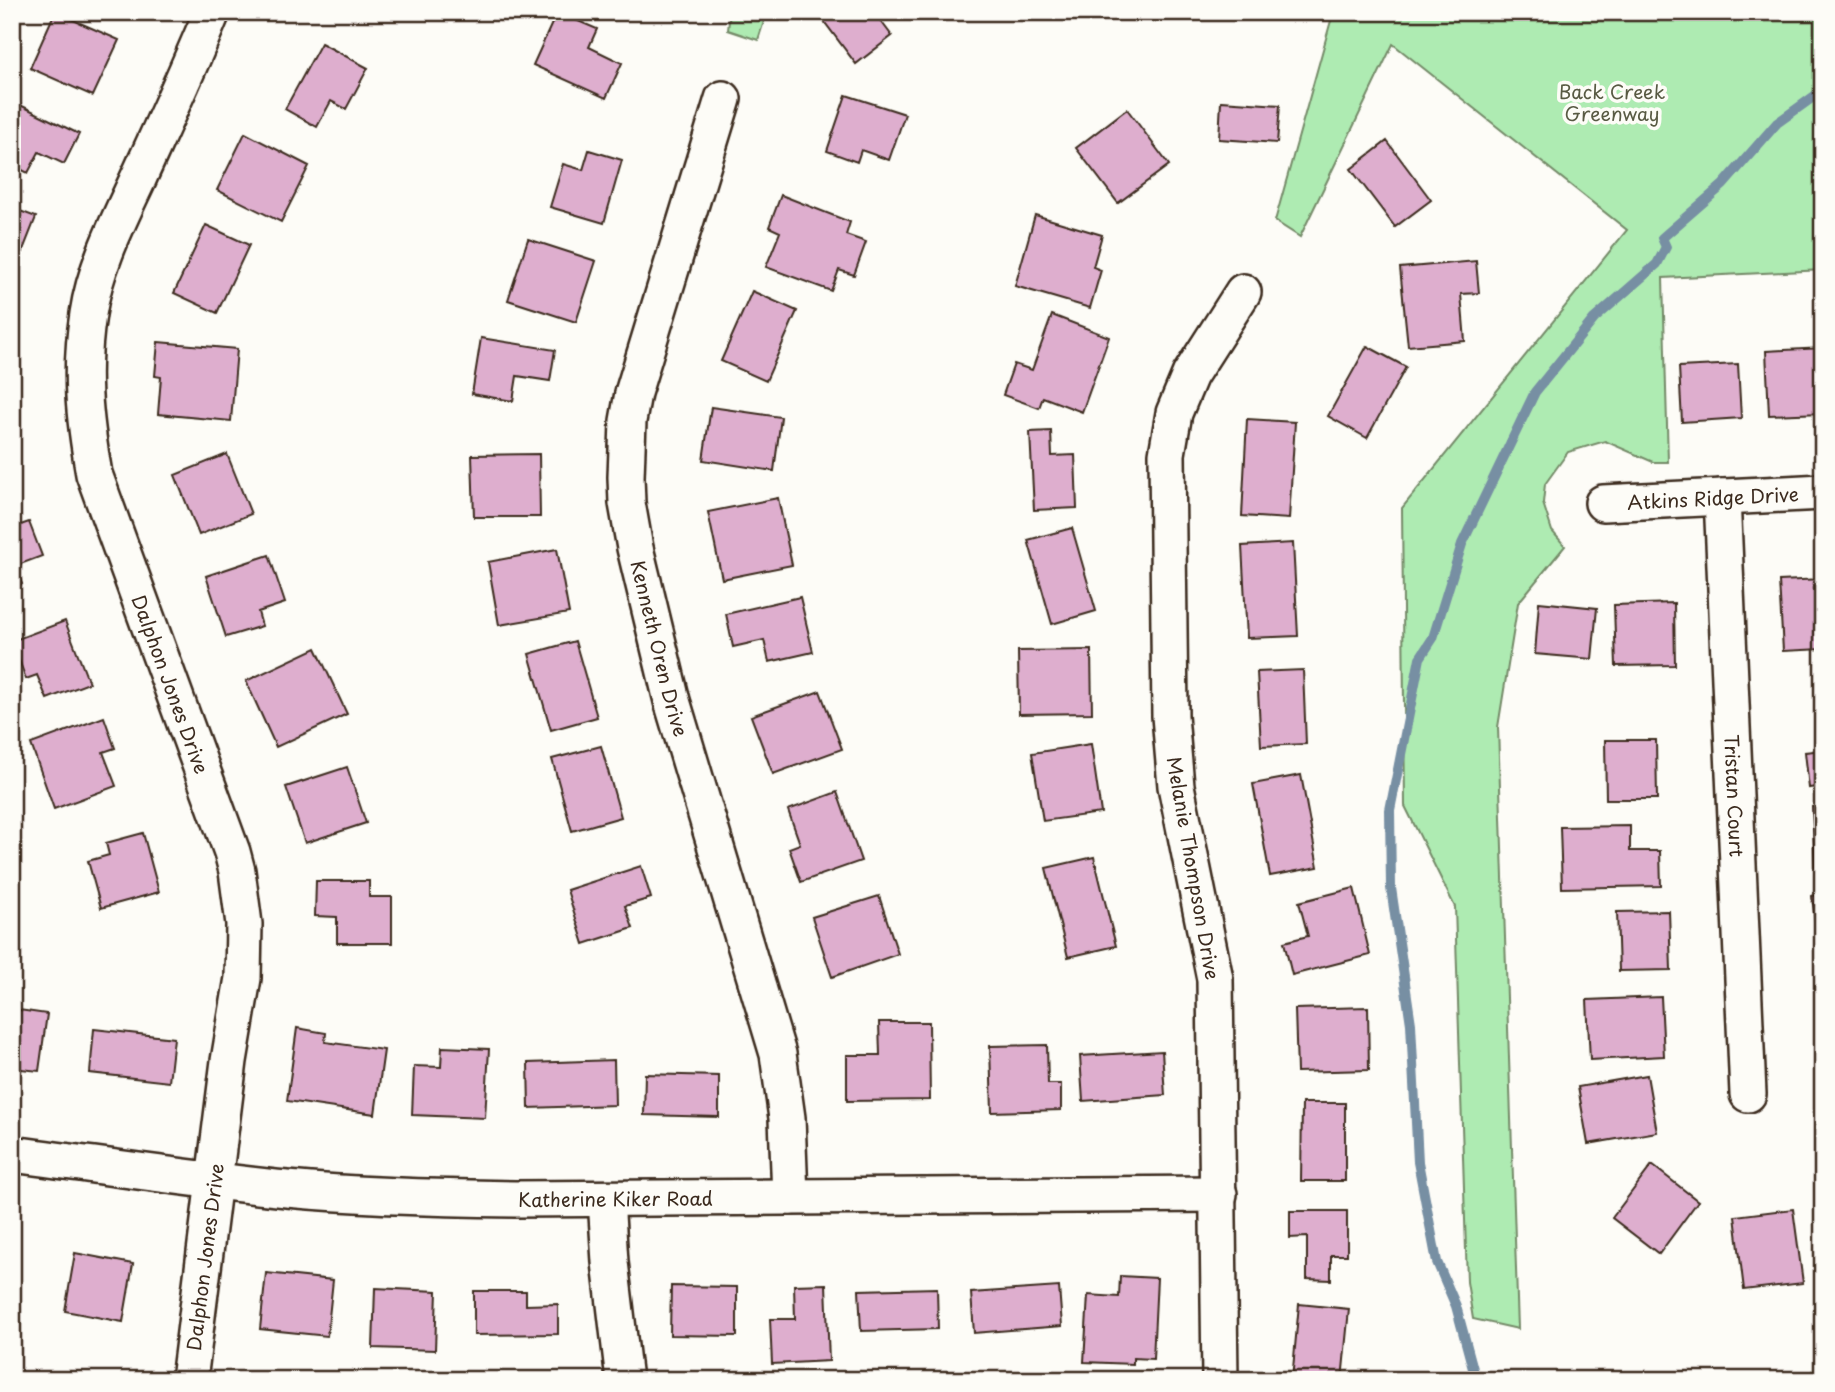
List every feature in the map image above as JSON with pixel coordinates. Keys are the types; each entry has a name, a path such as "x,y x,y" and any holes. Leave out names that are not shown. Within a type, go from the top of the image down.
{"street":[{"name":"Dalphon Jones Drive","path":"189,1380 245,951 244,924 237,871 94,474 84,416 83,358 94,287 111,237 212,12"},
{"name":"Kenneth Oren Drive","path":"723,99 634,393 628,421 627,503 635,548 672,701 778,1054 787,1118 790,1197"},
{"name":"Melanie Thompson Drive","path":"1220,1380 1215,979 1177,786 1170,716 1167,454 1174,414 1190,375 1243,292"},
{"name":"Atkins Ridge Drive","path":"1603,503 1823,492"},
{"name":"Tristan Court","path":"1722,497 1748,1094"},
{"name":"Katherine Kiker Road","path":"12,1153 288,1189 436,1198 1219,1194"},
{"path":"606,1199 610,1262 624,1380"}],"green space":[{"path":"730,12 767,12 758,40 728,30"},
{"name":"Back Creek Greenway","path":"1253,12 1823,12 1823,270 1663,278 1668,462 1653,462 1605,441 1568,452 1545,484 1543,503 1552,531 1565,546 1518,603 1498,727 1518,1329 1473,1319 1467,1282 1455,907 1405,806 1402,508 1627,230 1393,44 1300,237 1275,221 1332,17"}],"building":[{"path":"55,12 119,40 93,96 30,68"},
{"path":"557,12 597,29 589,47 622,63 606,98 533,65"},
{"path":"817,12 874,12 892,36 856,64"},
{"path":"321,43 368,68 346,109 331,101 317,127 285,109"},
{"path":"846,95 905,114 889,160 861,150 857,162 827,151"},
{"path":"12,101 79,134 64,164 39,152 28,173 12,165"},
{"path":"1221,101 1280,105 1277,143 1219,139"},
{"path":"1127,109 1169,165 1118,203 1076,148"},
{"path":"245,133 309,166 281,222 217,190"},
{"path":"1387,141 1431,200 1395,227 1351,169"},
{"path":"589,150 622,160 604,223 550,207 563,164 583,170"},
{"path":"781,195 850,222 846,235 866,242 854,275 839,270 831,291 766,267 780,232 769,227"},
{"path":"12,208 36,217 12,278"},
{"path":"1035,215 1102,235 1093,267 1101,270 1090,308 1015,286"},
{"path":"206,225 249,245 217,313 174,293"},
{"path":"528,239 596,261 576,322 508,300"},
{"path":"1476,261 1479,293 1461,294 1465,341 1408,346 1400,268"},
{"path":"752,291 797,311 766,381 721,361"},
{"path":"1052,315 1109,337 1082,412 1043,397 1039,408 1003,395 1014,364 1032,370"},
{"path":"481,338 555,350 550,381 517,376 513,401 472,394"},
{"path":"158,342 237,349 231,421 158,414 161,377 155,376"},
{"path":"1367,346 1406,367 1367,438 1328,416"},
{"path":"1823,348 1823,413 1769,415 1766,351"},
{"path":"1738,364 1741,418 1682,422 1679,367"},
{"path":"711,407 781,417 774,471 703,460"},
{"path":"1247,419 1295,422 1289,519 1242,516"},
{"path":"1051,431 1052,456 1075,455 1077,508 1034,510 1030,432"},
{"path":"227,454 251,514 199,535 175,475"},
{"path":"539,454 540,517 474,517 472,455"},
{"path":"778,498 792,565 722,579 708,512"},
{"path":"29,522 42,556 15,566 22,584 12,588 12,528"},
{"path":"1072,528 1096,611 1052,624 1028,540"},
{"path":"1293,543 1298,636 1247,638 1242,546"},
{"path":"557,549 569,613 499,625 488,562"},
{"path":"269,555 285,603 258,612 262,626 226,637 206,576"},
{"path":"1823,579 1823,649 1783,651 1779,581"},
{"path":"800,597 813,652 769,662 764,640 733,647 726,614"},
{"path":"1539,602 1597,608 1592,659 1535,654"},
{"path":"1674,603 1675,665 1616,666 1614,605"},
{"path":"65,621 89,683 47,699 37,675 26,679 12,641"},
{"path":"575,641 597,717 551,730 529,654"},
{"path":"316,648 347,714 276,747 246,681"},
{"path":"1091,650 1092,713 1019,714 1018,651"},
{"path":"1303,670 1306,744 1261,746 1257,672"},
{"path":"820,691 842,749 773,774 751,716"},
{"path":"104,717 115,748 103,752 116,786 54,809 31,744"},
{"path":"1605,740 1656,740 1657,799 1606,799"},
{"path":"1091,744 1101,813 1043,821 1032,753"},
{"path":"601,746 621,817 572,831 552,759"},
{"path":"1823,750 1823,786 1809,788 1805,752"},
{"path":"347,767 366,823 305,843 286,787"},
{"path":"1301,775 1318,867 1270,876 1253,784"},
{"path":"837,792 861,861 801,882 789,848 800,844 788,810"},
{"path":"1823,806 1823,866 1815,867 1812,807"},
{"path":"1630,826 1630,851 1660,851 1661,886 1562,888 1560,827"},
{"path":"143,833 159,892 101,908 88,861 109,855 106,843"},
{"path":"1094,857 1116,946 1068,957 1046,868"},
{"path":"641,866 651,898 625,906 633,928 584,944 567,890"},
{"path":"316,881 369,881 369,897 392,897 392,943 337,943 337,917 315,916"},
{"path":"1354,888 1370,955 1292,975 1284,942 1308,936 1299,902"},
{"path":"1823,894 1823,955 1819,955 1812,896"},
{"path":"879,896 898,954 832,977 812,917"},
{"path":"1669,911 1671,970 1619,971 1617,912"},
{"path":"1661,997 1664,1056 1590,1060 1587,1000"},
{"path":"1368,1007 1369,1070 1297,1072 1295,1009"},
{"path":"12,1009 47,1014 39,1071 12,1068"},
{"path":"879,1022 929,1022 930,1100 847,1101 847,1055 880,1055"},
{"path":"297,1028 326,1033 325,1042 384,1050 375,1114 287,1101"},
{"path":"94,1029 174,1038 169,1082 90,1073"},
{"path":"1047,1045 1048,1084 1061,1084 1061,1110 992,1112 990,1046"},
{"path":"442,1047 489,1049 485,1118 412,1115 414,1066 441,1067"},
{"path":"1162,1051 1165,1095 1083,1101 1080,1056"},
{"path":"614,1060 615,1105 529,1108 528,1063"},
{"path":"645,1074 719,1076 719,1117 644,1115"},
{"path":"1647,1075 1657,1132 1588,1144 1578,1087"},
{"path":"1302,1103 1345,1103 1345,1181 1301,1181"},
{"path":"1652,1165 1698,1201 1659,1254 1612,1218"},
{"path":"1793,1209 1803,1283 1744,1290 1735,1216"},
{"path":"1290,1211 1347,1211 1347,1255 1331,1255 1331,1280 1307,1279 1307,1237 1290,1238"},
{"path":"12,1239 17,1240 12,1279"},
{"path":"75,1253 133,1264 123,1322 65,1311"},
{"path":"266,1273 333,1280 327,1336 260,1329"},
{"path":"1120,1276 1157,1278 1153,1359 1133,1358 1133,1364 1084,1362 1088,1295 1119,1297"},
{"path":"826,1284 829,1361 772,1364 770,1319 795,1319 794,1285"},
{"path":"671,1286 737,1287 737,1336 670,1335"},
{"path":"1059,1287 1062,1326 974,1333 971,1293"},
{"path":"375,1288 437,1291 435,1350 373,1348"},
{"path":"937,1288 938,1329 861,1331 859,1290"},
{"path":"474,1291 526,1291 526,1305 558,1304 558,1334 474,1335"},
{"path":"1299,1304 1349,1309 1342,1380 1292,1380"}],"waterway":[{"path":"1476,1380 1456,1306 1437,1262 1418,1162 1411,1024 1391,888 1390,810 1420,658 1433,638 1462,544 1535,392 1594,319 1657,264 1666,247 1662,238 1723,185 1777,123 1823,90"}]}
